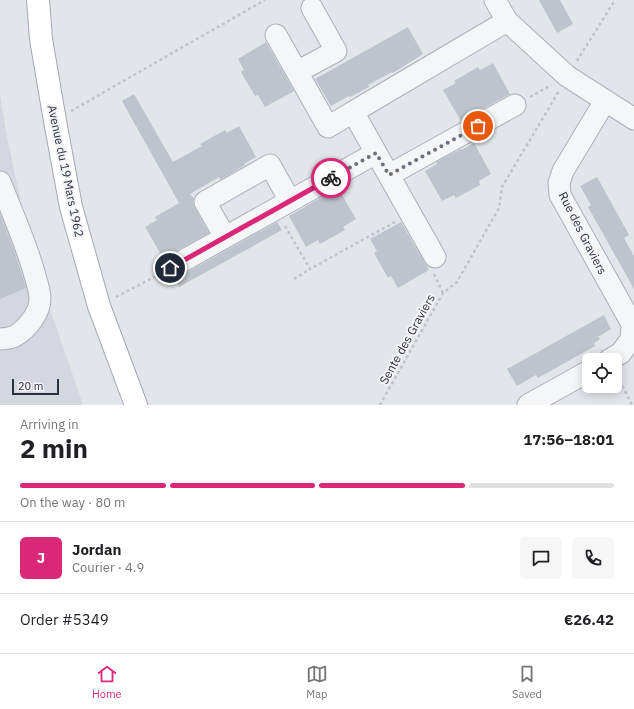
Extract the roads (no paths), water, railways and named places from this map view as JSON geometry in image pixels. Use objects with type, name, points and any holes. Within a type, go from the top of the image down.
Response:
[{"type":"main road","name":"Avenue du 19 Mars 1962","points":[[38,0],[41,39],[71,207],[99,306],[136,405]]},
{"type":"street","points":[[495,0],[507,21],[568,76],[634,119]]},
{"type":"street","points":[[297,72],[336,51],[312,8]]},
{"type":"street","points":[[276,35],[328,127],[507,21]]},
{"type":"street","name":"Rue des Graviers","points":[[605,101],[562,171],[558,183],[560,195],[632,324],[631,338],[621,353]]},
{"type":"street","points":[[389,175],[515,105]]},
{"type":"street","points":[[354,112],[435,257]]},
{"type":"street","points":[[170,268],[376,153]]},
{"type":"street","points":[[225,237],[205,202],[270,166],[290,201]]},
{"type":"street","points":[[0,182],[28,251],[40,292],[38,310],[33,319],[14,337],[0,340]]},
{"type":"street","points":[[528,405],[582,375]]}]
